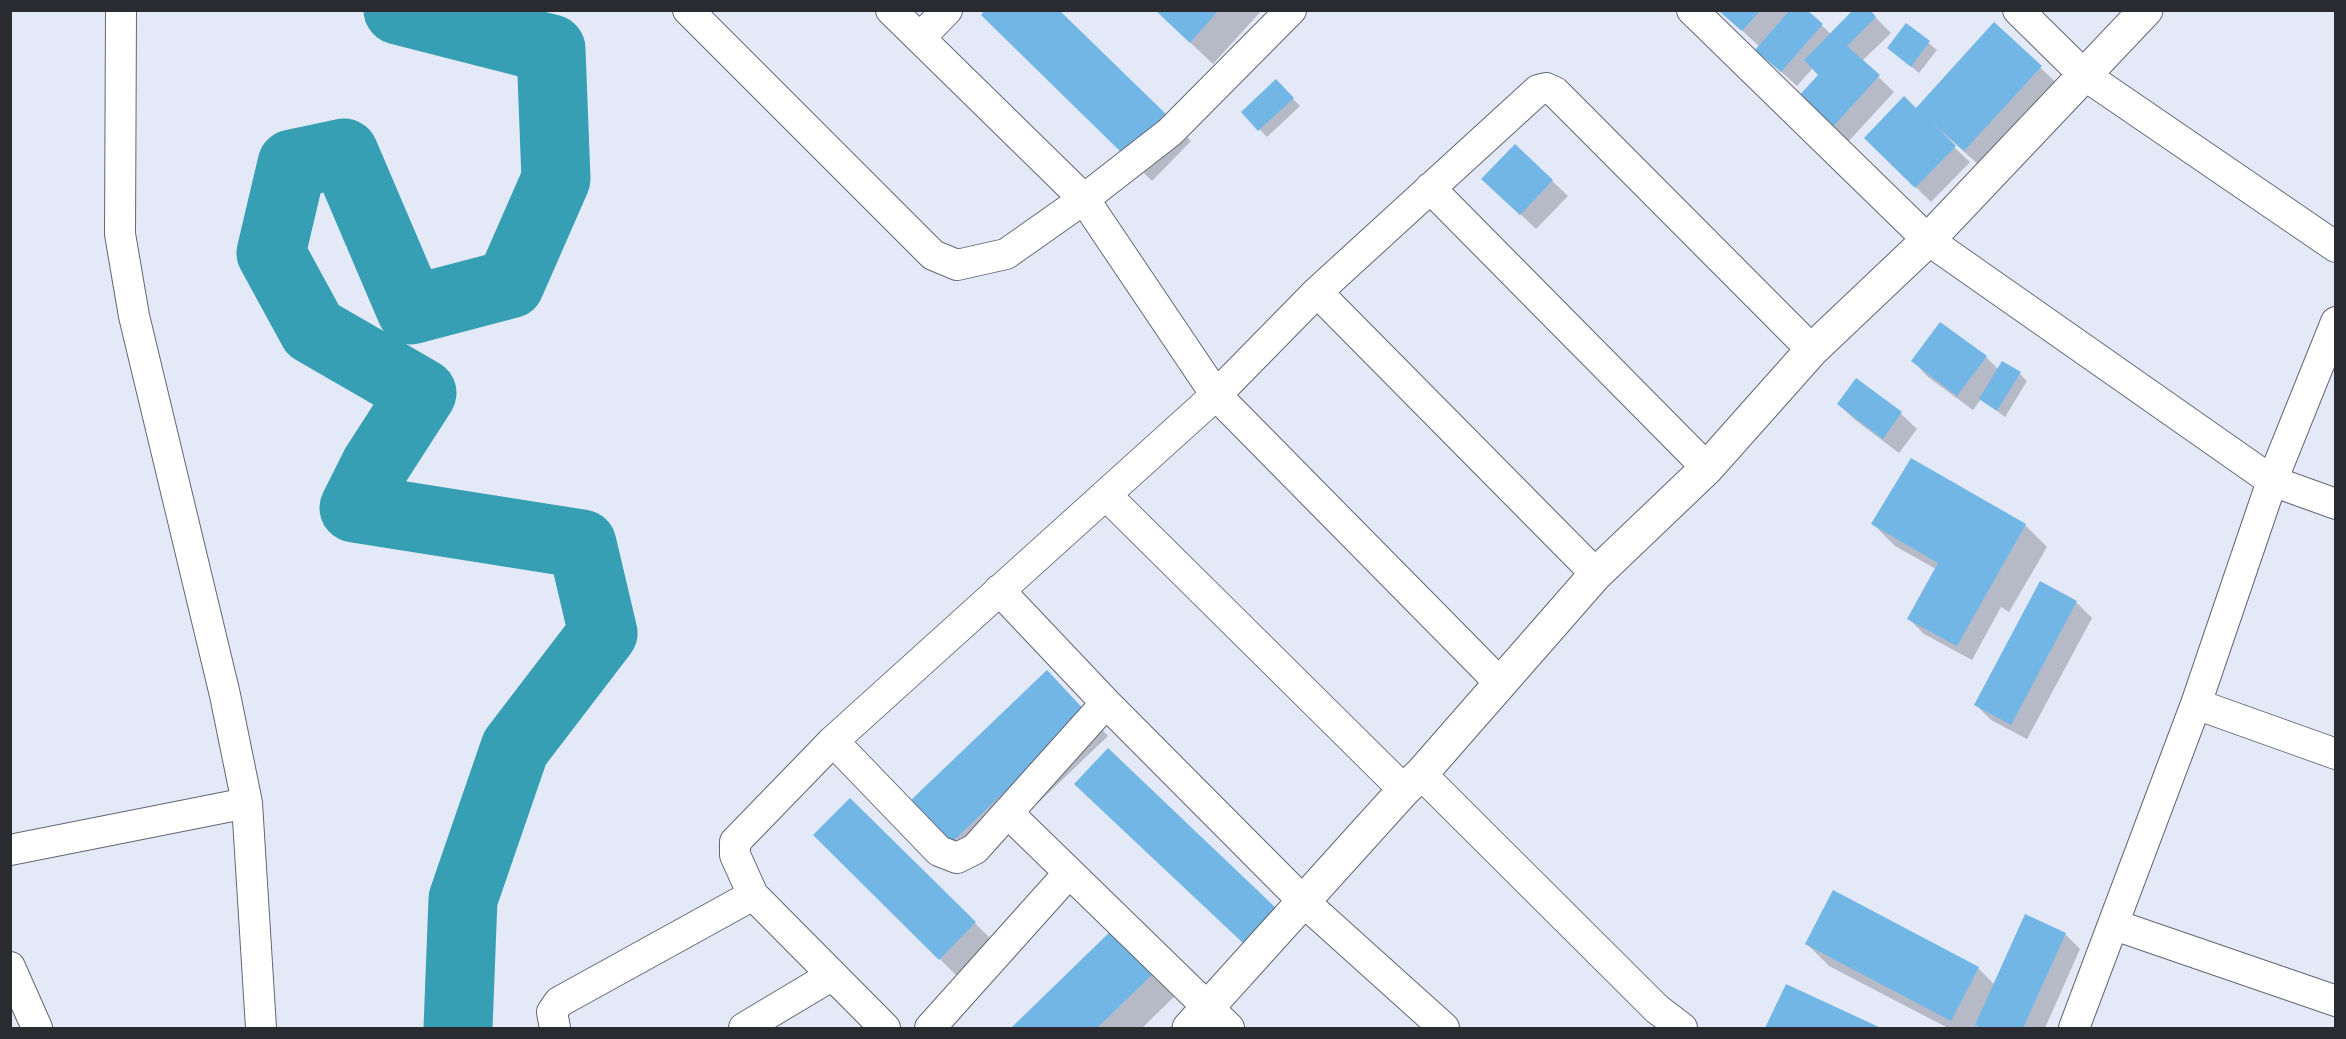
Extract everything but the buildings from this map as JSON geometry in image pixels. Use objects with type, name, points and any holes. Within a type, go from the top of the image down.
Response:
[{"type":"main road","points":[[1209,1022],[1303,901],[1413,782],[1596,574],[1707,468],[1812,350],[1928,240],[2146,10]]},
{"type":"street","points":[[121,10],[120,234],[134,316],[225,695],[247,803],[261,1029]]},
{"type":"street","points":[[891,10],[1084,199],[1216,395],[1500,682]]},
{"type":"street","points":[[920,38],[947,10]]},
{"type":"street","points":[[704,16],[933,255],[957,265],[1006,254],[1084,199],[1170,132],[1291,10]]},
{"type":"street","points":[[1692,10],[1928,240],[2272,481],[2336,504]]},
{"type":"street","points":[[2019,10],[2084,74],[2336,247]]},
{"type":"street","points":[[885,1029],[753,895],[735,855],[735,842],[833,741],[1216,395],[1317,292],[1538,90],[1546,87],[1555,92],[1812,350]]},
{"type":"street","points":[[1430,188],[1707,468]]},
{"type":"street","points":[[1317,292],[1596,574]]},
{"type":"street","points":[[2074,1029],[2115,925],[2196,704],[2272,481],[2336,322]]},
{"type":"street","points":[[1106,495],[1413,782],[1653,1019],[1682,1029]]},
{"type":"street","points":[[999,590],[1106,703],[1303,901],[1444,1029]]},
{"type":"street","points":[[833,741],[939,851],[957,858],[975,849],[1106,703]]},
{"type":"street","points":[[2196,704],[2336,754]]},
{"type":"street","points":[[10,850],[247,803]]},
{"type":"street","points":[[1008,813],[1209,1022]]},
{"type":"street","points":[[930,1029],[1068,874]]},
{"type":"street","points":[[555,1029],[552,1012],[559,1002],[753,895]]},
{"type":"street","points":[[2115,925],[2336,1001]]},
{"type":"street","points":[[10,967],[37,1029]]},
{"type":"street","points":[[744,1029],[831,976]]},
{"type":"waterway","points":[[398,10],[551,49],[556,179],[510,284],[411,310],[344,153],[292,164],[271,253],[313,330],[422,393],[375,466],[354,508],[582,544],[603,633],[515,748],[463,899],[458,1028]]}]
